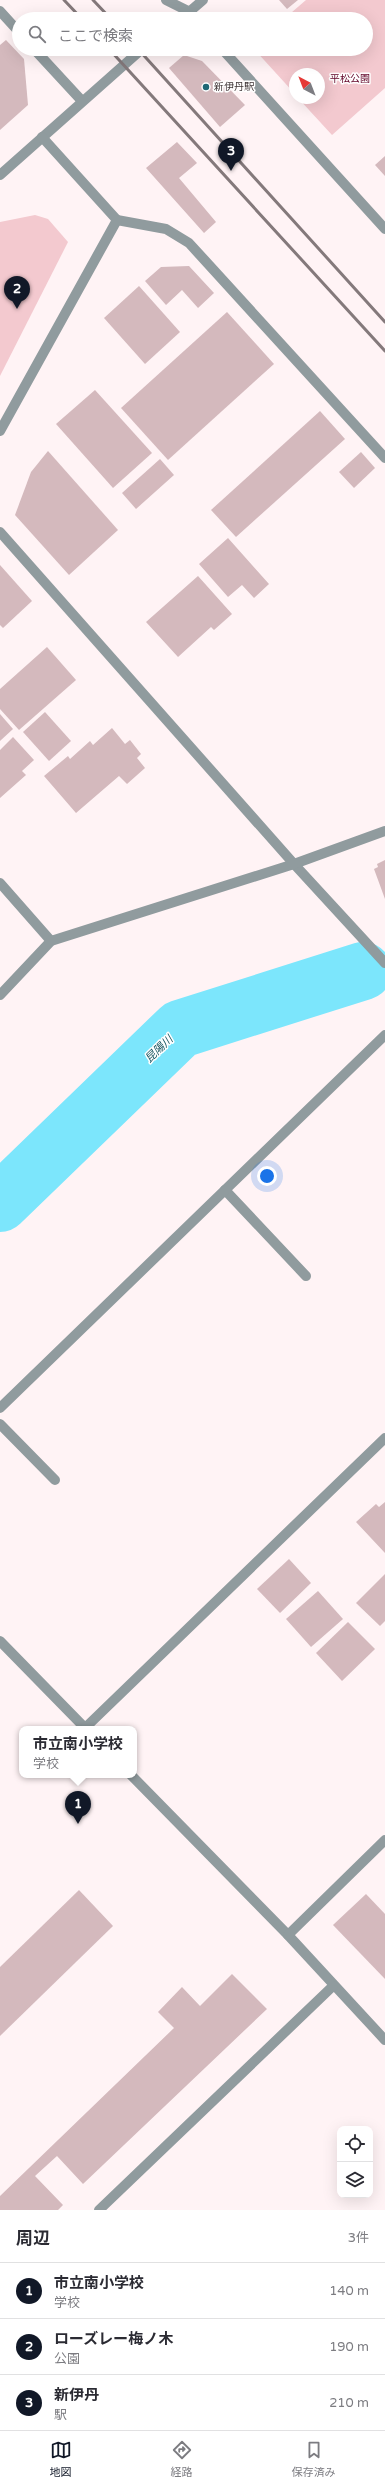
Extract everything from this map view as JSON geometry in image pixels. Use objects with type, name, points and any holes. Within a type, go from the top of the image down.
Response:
[{"type":"street","points":[[166,0],[188,12]]},
{"type":"street","points":[[195,12],[203,0]]},
{"type":"street","points":[[0,11],[12,24]]},
{"type":"street","points":[[40,56],[82,101]]},
{"type":"street","points":[[0,175],[134,56]]},
{"type":"street","points":[[228,56],[385,229]]},
{"type":"street","points":[[42,137],[117,220],[166,229],[189,243],[385,458]]},
{"type":"street","points":[[0,431],[117,220]]},
{"type":"street","points":[[0,532],[294,864],[385,963]]},
{"type":"street","points":[[0,995],[51,941],[294,864],[385,830]]},
{"type":"street","points":[[0,882],[51,941]]},
{"type":"street","points":[[0,1408],[385,1035]]},
{"type":"street","points":[[224,1190],[306,1276]]},
{"type":"street","points":[[0,1424],[55,1480]]},
{"type":"street","points":[[88,1726],[385,1438]]},
{"type":"street","points":[[0,1640],[84,1726]]},
{"type":"street","points":[[134,1778],[288,1935],[333,1986],[385,2040]]},
{"type":"street","points":[[288,1935],[385,1840]]},
{"type":"street","points":[[99,2210],[333,1986]]},
{"type":"green space","name":"平松公園","points":[[306,0],[385,0],[385,88],[332,135],[304,104],[325,104],[325,68],[289,68],[289,87],[260,56],[373,56],[373,12],[292,12]]},
{"type":"green space","points":[[35,215],[48,219],[68,242],[0,376],[0,222]]},
{"type":"building","points":[[279,0],[298,0],[287,9]]},
{"type":"building","points":[[6,40],[12,46],[12,56],[21,56],[24,59],[28,105],[0,130],[0,45]]},
{"type":"building","name":"新伊丹駅","points":[[183,56],[202,61],[245,105],[220,127],[169,68]]},
{"type":"building","points":[[177,142],[197,163],[179,178],[216,222],[204,233],[146,168]]},
{"type":"building","points":[[385,156],[385,176],[375,165]]},
{"type":"building","points":[[189,266],[214,293],[198,308],[182,290],[166,305],[145,281],[161,267]]},
{"type":"building","points":[[139,286],[180,332],[145,364],[104,318]]},
{"type":"building","points":[[227,312],[274,364],[168,460],[121,408]]},
{"type":"building","points":[[95,390],[152,453],[113,488],[56,424]]},
{"type":"building","points":[[320,411],[345,439],[236,537],[211,510]]},
{"type":"building","points":[[48,451],[118,530],[69,575],[15,515],[31,472]]},
{"type":"building","points":[[361,452],[375,468],[354,488],[339,472]]},
{"type":"building","points":[[160,459],[174,475],[136,509],[122,493]]},
{"type":"building","points":[[228,538],[269,584],[254,598],[242,585],[228,597],[199,564]]},
{"type":"building","points":[[0,565],[32,601],[3,628],[0,625]]},
{"type":"building","points":[[198,576],[232,614],[214,630],[211,627],[178,657],[146,622]]},
{"type":"building","points":[[47,647],[76,680],[19,730],[0,709],[0,689]]},
{"type":"building","points":[[45,712],[71,741],[49,761],[23,732]]},
{"type":"building","points":[[0,714],[13,729],[0,741]]},
{"type":"building","points":[[112,728],[125,744],[130,740],[141,754],[137,758],[145,768],[127,784],[119,776],[76,813],[44,776],[68,756],[70,759],[90,741],[93,745]]},
{"type":"building","points":[[13,737],[34,760],[22,771],[26,775],[0,798],[0,750]]},
{"type":"building","points":[[385,860],[385,899],[374,869],[378,867],[377,864]]},
{"type":"building","points":[[385,1502],[385,1553],[356,1522],[376,1504],[379,1507]]},
{"type":"building","points":[[289,1559],[311,1583],[280,1613],[257,1589]]},
{"type":"building","points":[[385,1574],[385,1621],[380,1626],[356,1603]]},
{"type":"building","points":[[318,1591],[343,1619],[311,1647],[286,1619]]},
{"type":"building","points":[[348,1622],[375,1649],[342,1681],[316,1653]]},
{"type":"building","points":[[79,1890],[113,1926],[0,2036],[0,1967]]},
{"type":"building","points":[[366,1894],[385,1914],[385,1979],[333,1925]]},
{"type":"building","points":[[232,1974],[267,2009],[83,2184],[57,2156],[35,2176],[63,2205],[58,2210],[0,2210],[0,2196],[174,2028],[158,2012],[182,1987],[200,2006]]},
{"type":"waterway","name":"昆陽川","points":[[0,1203],[180,1029],[363,971]]},
{"type":"railway","points":[[64,0],[75,12]]},
{"type":"railway","points":[[93,0],[104,12]]},
{"type":"railway","points":[[115,56],[385,351]]},
{"type":"railway","points":[[144,56],[385,322]]},
{"type":"place","name":"新伊丹駅","points":[[206,87]]},
{"type":"place","name":"新伊丹","points":[[231,171]]},
{"type":"place","name":"ローズレー梅ノ木","points":[[17,309]]},
{"type":"place","name":"市立南小学校","points":[[78,1824]]}]
